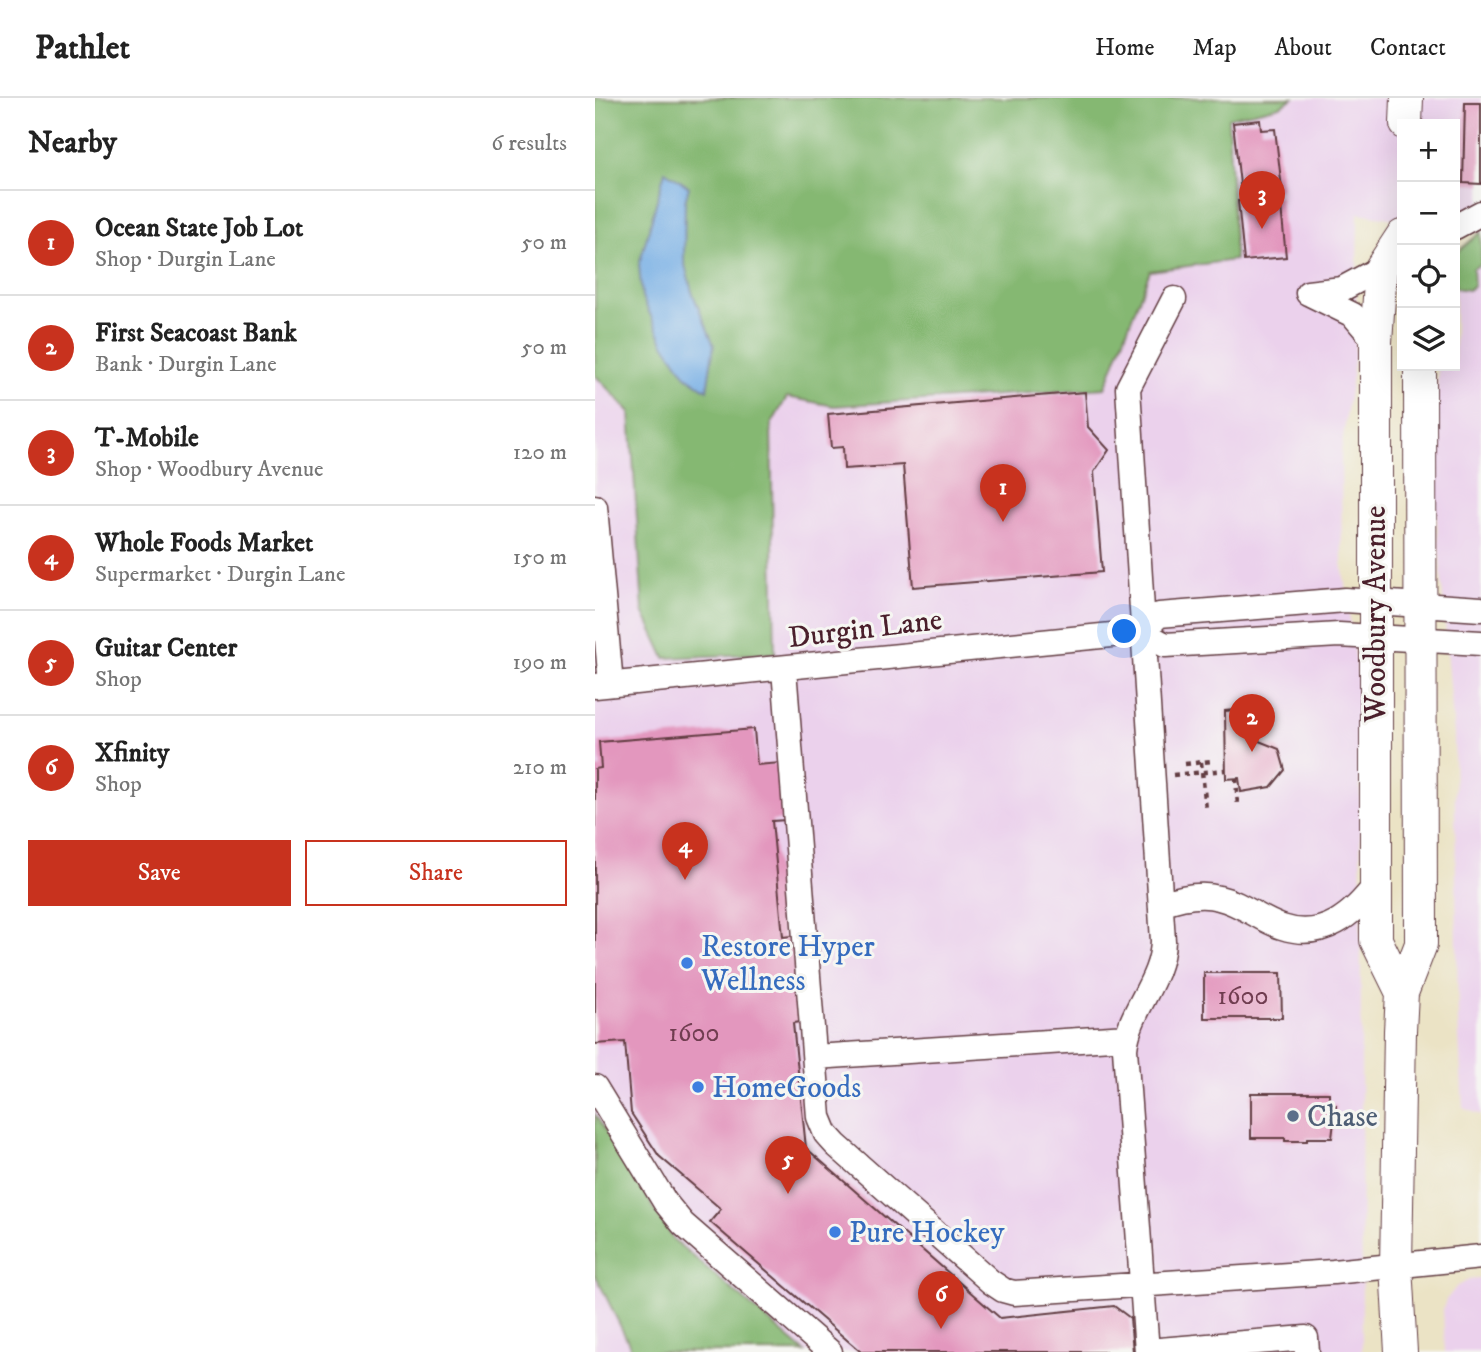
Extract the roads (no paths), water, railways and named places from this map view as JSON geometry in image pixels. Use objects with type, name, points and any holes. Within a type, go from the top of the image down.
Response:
[{"type":"main road","points":[[1406,119],[1407,98]]},
{"type":"main road","name":"Woodbury Avenue","points":[[1397,244],[1381,268],[1376,342],[1376,940],[1402,993]]},
{"type":"main road","name":"Woodbury Avenue","points":[[1401,1352],[1396,1266],[1402,993],[1421,944],[1420,371]]},
{"type":"street","points":[[1460,224],[1481,214]]},
{"type":"street","points":[[1376,342],[1353,315],[1308,293],[1342,289],[1381,268]]},
{"type":"street","points":[[1174,299],[1128,388],[1163,947],[1158,970],[1135,1011],[1126,1037],[1126,1075],[1147,1351],[1306,1338],[1307,1352]]},
{"type":"street","points":[[595,507],[603,685]]},
{"type":"street","name":"Durgin Lane","points":[[1142,632],[1159,615],[1345,600],[1481,609]]},
{"type":"street","name":"Durgin Lane","points":[[603,685],[1142,632],[1165,645],[1339,635],[1481,643]]},
{"type":"street","points":[[784,669],[819,1116],[826,1134],[1003,1290],[1014,1293],[1396,1266],[1481,1257]]},
{"type":"street","points":[[1161,904],[1180,898],[1216,897],[1237,903],[1282,928],[1300,930],[1327,926],[1346,918],[1377,883]]},
{"type":"street","points":[[815,1057],[1126,1037]]},
{"type":"street","points":[[595,1087],[665,1202],[683,1224],[830,1352]]},
{"type":"water","points":[[665,171],[689,187],[685,202],[684,261],[692,292],[714,345],[707,390],[686,376],[663,342],[642,297],[639,265]]},
{"type":"place","name":"T-Mobile","points":[[1262,229]]},
{"type":"place","name":"Ocean State Job Lot","points":[[1003,522]]},
{"type":"place","name":"First Seacoast Bank","points":[[1252,752]]},
{"type":"place","name":"Whole Foods Market","points":[[685,880]]},
{"type":"place","name":"Restore Hyper Wellness","points":[[687,963]]},
{"type":"place","name":"HomeGoods","points":[[698,1087]]},
{"type":"place","name":"Chase","points":[[1293,1116]]},
{"type":"place","name":"Guitar Center","points":[[788,1194]]},
{"type":"place","name":"Pure Hockey","points":[[835,1232]]},
{"type":"place","name":"Xfinity","points":[[941,1329]]}]
